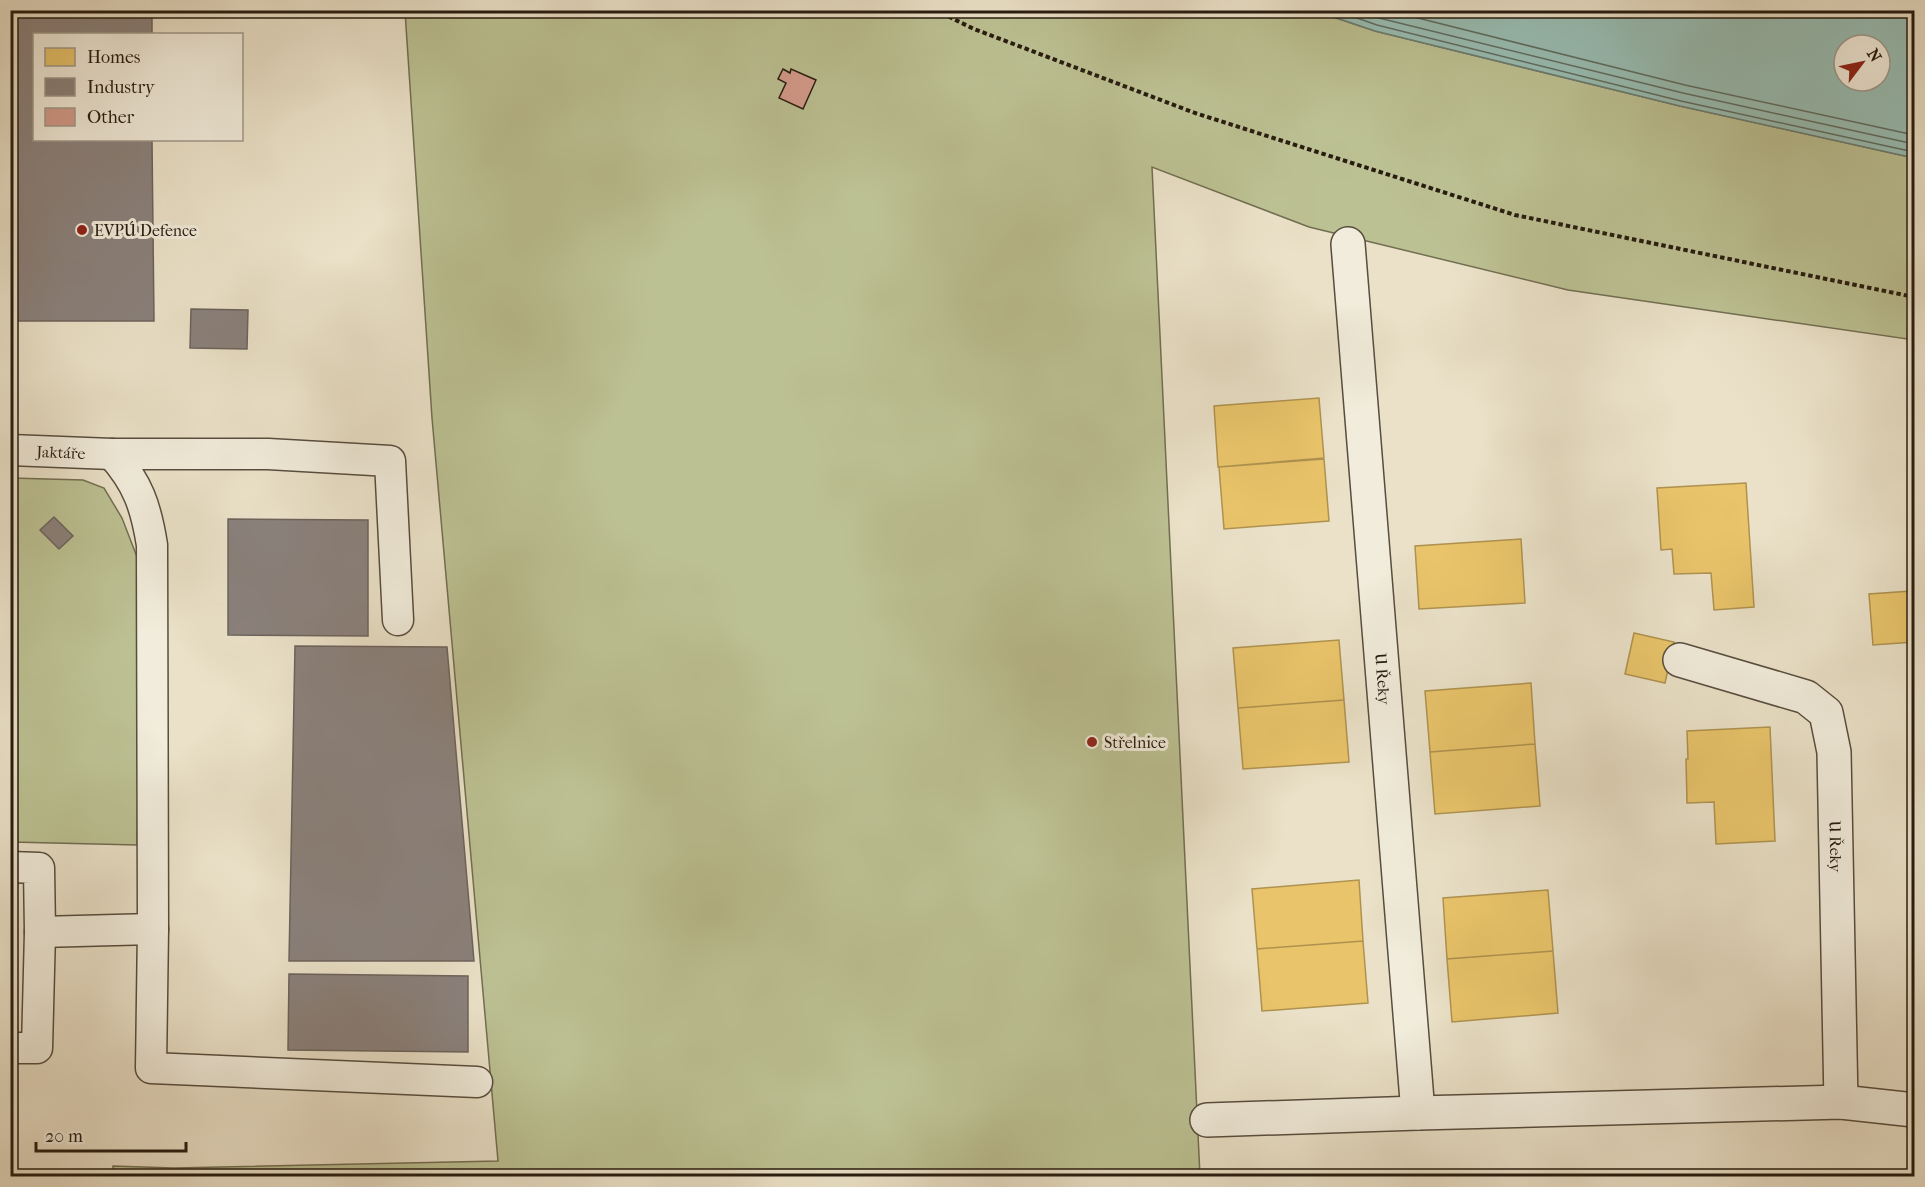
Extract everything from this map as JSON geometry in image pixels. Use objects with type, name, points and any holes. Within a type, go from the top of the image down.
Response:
[{"type":"street","name":"U Řeky","points":[[1348,244],[1418,1113]]},
{"type":"street","name":"U Řeky","points":[[1680,660],[1806,697],[1826,713],[1834,752],[1842,1102]]},
{"type":"street","points":[[1207,1120],[1842,1102],[1914,1110]]},
{"type":"lane","name":"Jaktáře","points":[[10,450],[112,454],[268,454],[390,461],[398,620]]},
{"type":"lane","points":[[112,454],[125,468],[138,489],[148,516],[152,545],[151,1068],[477,1082]]},
{"type":"lane","points":[[10,867],[39,868],[40,932],[37,1048],[10,1048]]},
{"type":"lane","points":[[40,932],[153,929]]},
{"type":"path","points":[[935,10],[974,29],[1195,113],[1515,215],[1914,297]]},
{"type":"green space","points":[[405,11],[1315,11],[1375,31],[1680,106],[1914,158],[1914,340],[1568,290],[1309,227],[1152,167],[1200,1176],[113,1176],[113,1166],[174,1168],[498,1161],[432,418]]},
{"type":"green space","points":[[11,478],[83,480],[104,488],[122,518],[137,557],[139,744],[137,845],[11,842]]},
{"type":"water","points":[[1316,11],[1914,11],[1914,158],[1680,106],[1375,31]]},
{"type":"building: Homes","points":[[1319,398],[1324,458],[1218,467],[1214,406]]},
{"type":"building: Homes","points":[[1324,459],[1329,521],[1224,529],[1219,467]]},
{"type":"building: Homes","points":[[1746,483],[1754,607],[1714,610],[1711,573],[1674,574],[1672,549],[1661,550],[1657,488]]},
{"type":"building: Homes","points":[[1521,539],[1525,603],[1419,609],[1415,546]]},
{"type":"building: Homes","points":[[1914,568],[1914,642],[1873,645],[1869,594],[1911,591],[1909,569]]},
{"type":"building: Homes","points":[[1634,633],[1674,642],[1665,683],[1625,674]]},
{"type":"building: Homes","points":[[1339,640],[1344,700],[1238,708],[1233,648]]},
{"type":"building: Homes","points":[[1531,683],[1535,744],[1430,752],[1425,691]]},
{"type":"building: Homes","points":[[1344,700],[1349,762],[1243,769],[1238,708]]},
{"type":"building: Homes","points":[[1770,727],[1775,841],[1716,844],[1714,802],[1687,803],[1687,731]]},
{"type":"building: Homes","points":[[1535,744],[1540,806],[1435,814],[1430,752]]},
{"type":"building: Homes","points":[[1359,880],[1363,941],[1257,949],[1252,889]]},
{"type":"building: Homes","points":[[1548,890],[1553,951],[1447,959],[1443,898]]},
{"type":"building: Homes","points":[[1363,941],[1368,1003],[1262,1011],[1257,949]]},
{"type":"building: Homes","points":[[1553,951],[1558,1013],[1452,1022],[1447,959]]},
{"type":"building: Industry","name":"EVPÚ Defence","points":[[10,10],[152,10],[152,33],[33,33],[33,141],[152,141],[154,321],[10,321]]},
{"type":"building: Industry","points":[[191,309],[248,310],[247,349],[190,348]]},
{"type":"building: Industry","points":[[54,517],[73,536],[59,549],[40,530]]},
{"type":"building: Industry","points":[[228,519],[368,520],[368,636],[228,635]]},
{"type":"building: Industry","points":[[295,646],[447,647],[474,961],[289,961]]},
{"type":"building: Industry","points":[[289,974],[468,976],[468,1052],[288,1050]]},
{"type":"building: Other","points":[[783,69],[790,73],[791,69],[816,80],[803,109],[779,98],[786,83],[778,79]]},
{"type":"place","name":"EVPÚ Defence","points":[[82,230]]},
{"type":"place","name":"Střelnice","points":[[1092,742]]}]
